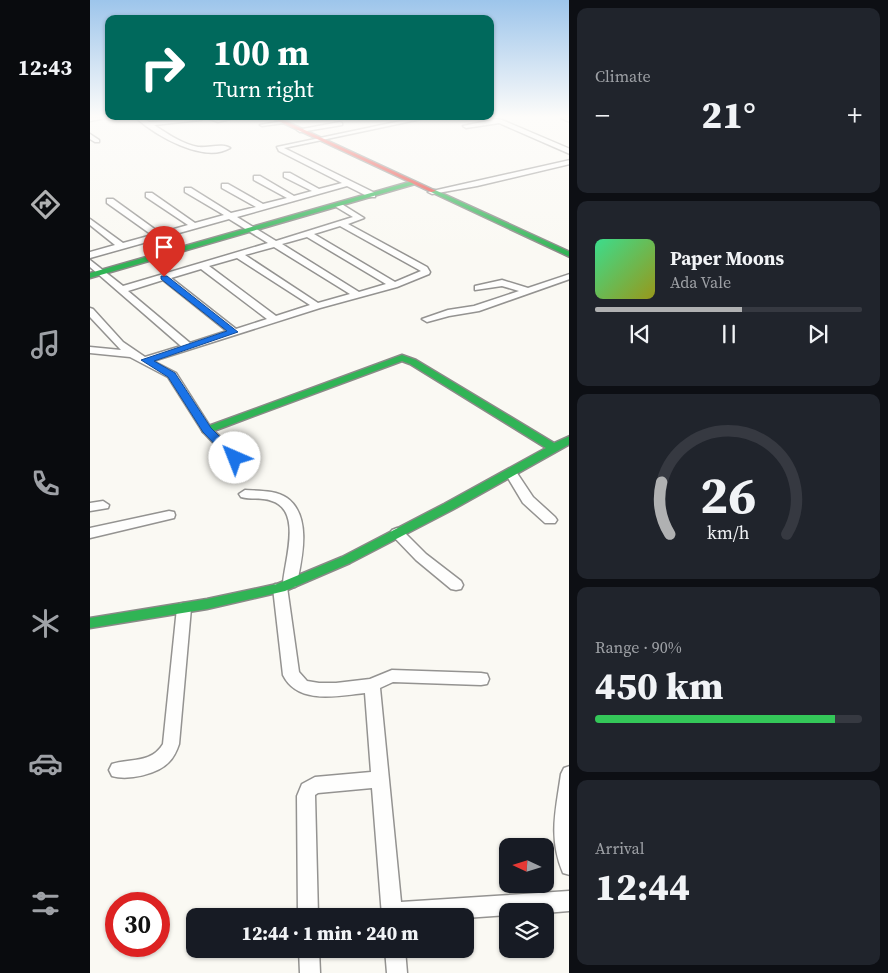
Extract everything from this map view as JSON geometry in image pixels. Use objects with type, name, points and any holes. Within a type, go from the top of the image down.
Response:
[{"type":"street","points":[[309,163],[372,195]]},
{"type":"street","points":[[372,163],[569,255]]},
{"type":"street","points":[[432,192],[477,184],[563,163]]},
{"type":"street","points":[[287,175],[319,192]]},
{"type":"street","points":[[257,178],[294,199]]},
{"type":"street","points":[[90,255],[349,183]]},
{"type":"street","points":[[95,274],[413,183]]},
{"type":"street","points":[[225,186],[262,207]]},
{"type":"street","points":[[188,190],[358,295]]},
{"type":"street","points":[[149,195],[194,226]]},
{"type":"street","points":[[110,200],[159,236]]},
{"type":"street","points":[[121,290],[360,218],[337,205]]},
{"type":"street","points":[[90,221],[121,246]]},
{"type":"street","points":[[146,360],[425,274],[426,270],[342,224]]},
{"type":"street","points":[[308,234],[394,285]]},
{"type":"street","points":[[238,255],[317,306]]},
{"type":"street","points":[[90,263],[95,274],[121,290],[189,347]]},
{"type":"street","points":[[202,266],[274,319]]},
{"type":"street","points":[[427,319],[448,313],[476,309],[569,276]]},
{"type":"street","points":[[164,277],[234,332]]},
{"type":"street","points":[[478,288],[493,282],[515,284],[526,291]]},
{"type":"street","points":[[90,311],[120,345],[132,354],[172,376],[207,430],[235,458]]},
{"type":"street","points":[[90,350],[132,354]]},
{"type":"street","points":[[207,430],[402,358],[413,362],[554,448]]},
{"type":"street","points":[[90,623],[184,608],[285,585],[346,560],[511,473],[569,439]]},
{"type":"street","points":[[511,473],[528,500],[550,520]]},
{"type":"street","points":[[245,494],[268,496],[282,500],[289,506],[295,523],[297,549],[285,585],[291,675],[302,686],[319,690],[372,685],[392,676],[481,679]]},
{"type":"street","points":[[90,533],[168,515]]},
{"type":"street","points":[[398,533],[421,557],[456,585]]},
{"type":"street","points":[[118,770],[148,766],[158,762],[167,753],[171,744],[184,608]]},
{"type":"street","points":[[372,685],[392,908]]},
{"type":"street","points":[[569,774],[567,805],[562,832],[569,866]]},
{"type":"street","points":[[308,908],[306,796],[308,790],[315,785],[381,779]]},
{"type":"street","points":[[474,908],[569,901]]},
{"type":"street","points":[[309,958],[310,973]]},
{"type":"street","points":[[396,958],[397,973]]},
{"type":"traffic: fast","points":[[90,276],[413,183]]},
{"type":"traffic: fast","points":[[433,191],[569,255]]},
{"type":"traffic: fast","points":[[207,430],[402,358],[413,362],[554,448]]},
{"type":"traffic: fast","points":[[90,623],[207,604],[280,588],[346,560],[448,507],[569,440]]},
{"type":"traffic: jam","points":[[373,163],[433,191]]},
{"type":"route","points":[[164,277],[234,332],[146,360],[172,376],[207,430],[235,458]]}]
